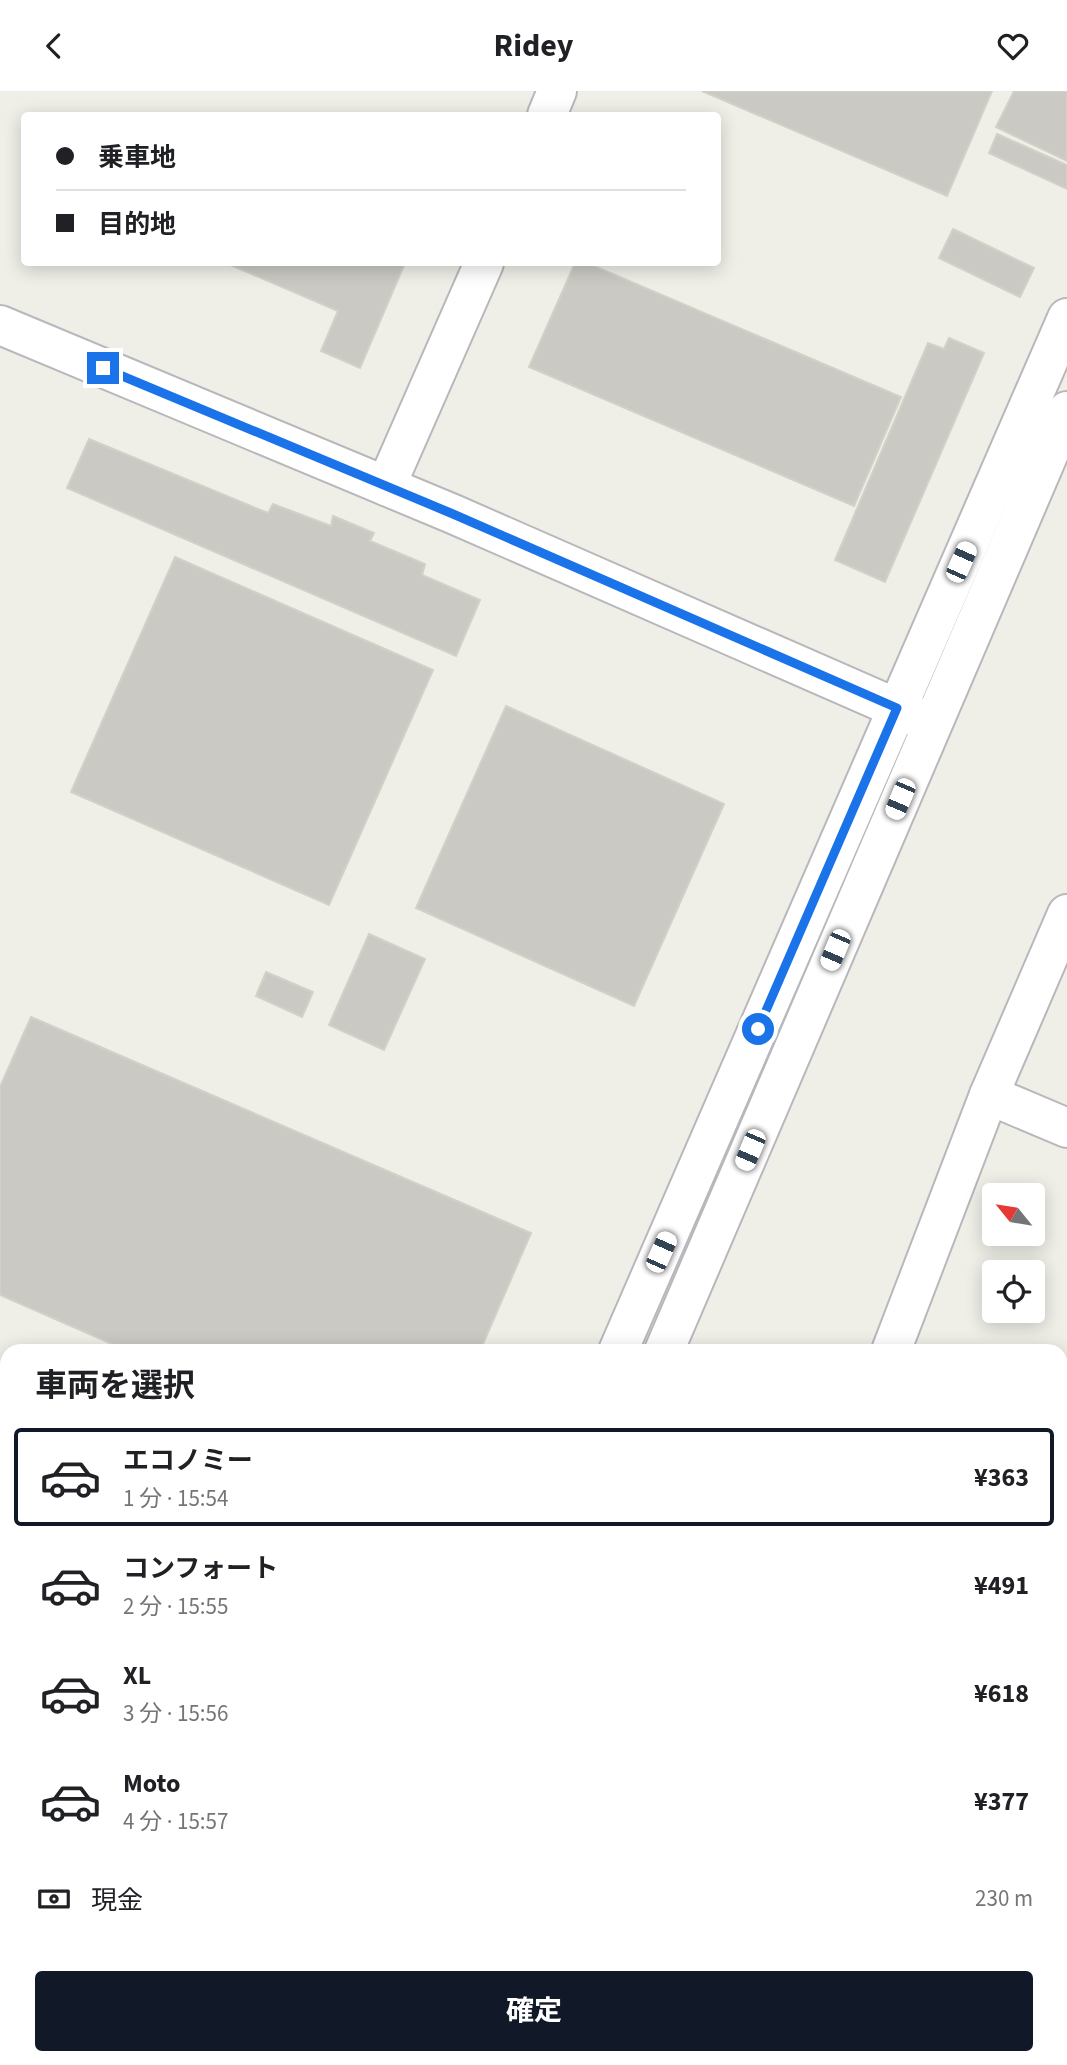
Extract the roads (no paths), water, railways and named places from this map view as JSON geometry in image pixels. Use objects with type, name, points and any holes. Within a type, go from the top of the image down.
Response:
[{"type":"street","points":[[548,112],[557,91]]},
{"type":"street","points":[[386,486],[483,266]]},
{"type":"street","points":[[621,1344],[1067,318]]},
{"type":"street","points":[[0,325],[386,486],[932,724]]},
{"type":"street","points":[[667,1344],[1067,411]]},
{"type":"street","points":[[894,1344],[989,1095],[1067,914]]},
{"type":"street","points":[[989,1095],[1067,1128]]}]
